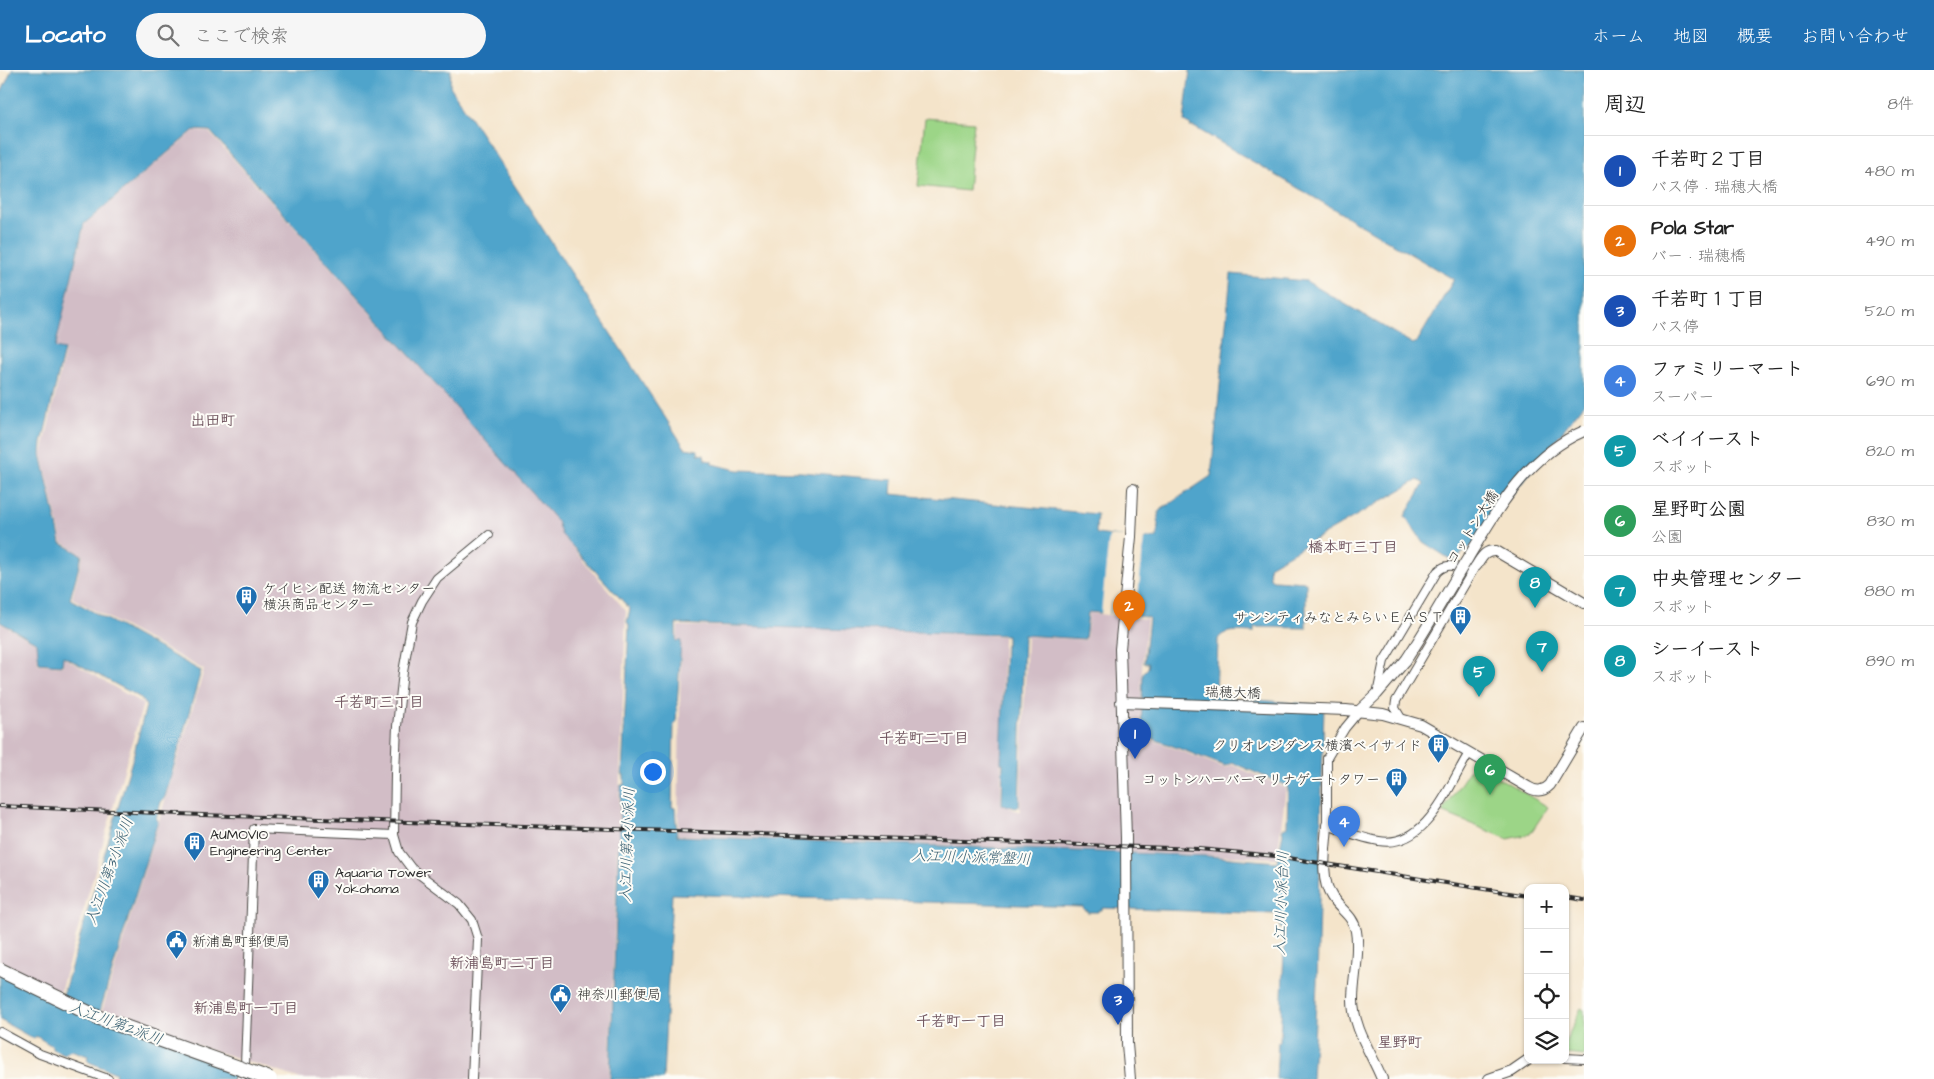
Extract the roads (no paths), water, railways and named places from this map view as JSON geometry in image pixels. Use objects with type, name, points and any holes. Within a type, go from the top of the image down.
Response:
[{"type":"highway","points":[[0,970],[97,1017],[270,1079]]},
{"type":"highway","points":[[0,979],[94,1025],[244,1079]]},
{"type":"street","name":"コットン大橋","points":[[1360,710],[1377,694],[1406,660],[1497,510],[1512,489],[1543,456],[1563,441],[1584,431]]},
{"type":"street","points":[[1130,1079],[1127,1044],[1126,855],[1120,648],[1131,537],[1133,489]]},
{"type":"street","points":[[472,1079],[478,940],[472,920],[458,904],[411,868],[399,852],[394,836],[397,726],[403,672],[412,622],[422,601],[436,578],[489,535]]},
{"type":"street","points":[[1401,718],[1395,708],[1396,700],[1485,554],[1490,551],[1496,551],[1584,602]]},
{"type":"street","points":[[1377,694],[1384,661],[1437,572],[1449,565],[1456,566],[1464,571],[1466,584]]},
{"type":"street","points":[[1464,571],[1476,566]]},
{"type":"street","name":"瑞穂大橋","points":[[1121,702],[1360,710]]},
{"type":"street","points":[[1382,1079],[1357,1023],[1353,1000],[1357,939],[1351,918],[1332,897],[1327,886],[1325,864],[1329,753],[1345,728],[1360,710],[1401,718],[1421,725],[1536,791],[1542,790],[1553,781],[1584,728]]},
{"type":"street","points":[[1327,826],[1378,841],[1397,840],[1412,834],[1430,820],[1470,753]]},
{"type":"street","points":[[241,1079],[245,1064],[254,829],[394,836]]},
{"type":"street","points":[[0,1032],[40,1054],[108,1079]]},
{"type":"street","points":[[1569,1058],[1584,1059]]},
{"type":"street","points":[[1489,1079],[1512,1071],[1524,1063]]},
{"type":"water","points":[[12,70],[451,70],[450,86],[685,448],[698,450],[698,454],[704,455],[705,460],[712,461],[712,464],[737,470],[802,472],[892,480],[891,494],[1097,514],[1097,534],[1144,540],[1145,538],[1157,538],[1159,511],[1211,476],[1231,274],[1306,281],[1413,344],[1417,342],[1453,281],[1453,279],[1194,127],[1190,127],[1191,125],[1184,121],[1190,70],[1584,70],[1584,404],[1473,545],[1453,561],[1423,542],[1405,516],[1424,484],[1418,480],[1269,566],[1270,578],[1273,580],[1306,582],[1306,628],[1254,627],[1254,632],[1229,632],[1218,639],[1216,697],[1324,705],[1317,984],[1312,1079],[1276,1079],[1278,1042],[1280,1042],[1285,929],[1280,928],[1277,914],[1102,908],[1098,912],[1087,912],[1083,907],[672,894],[663,1079],[610,1079],[621,785],[624,785],[624,775],[622,775],[629,625],[627,622],[630,609],[561,534],[557,521],[210,131],[194,130],[84,224],[55,348],[64,350],[41,454],[61,543],[82,555],[70,599],[201,671],[165,797],[161,802],[156,819],[158,821],[99,1014],[278,1079],[133,1079],[123,1075],[122,1078],[115,1076],[116,1073],[89,1062],[87,1060],[88,1056],[71,1050],[64,1054],[52,1049],[52,1046],[36,1036],[34,1039],[0,1020],[0,966],[62,998],[133,757],[146,706],[141,698],[63,656],[62,665],[39,663],[37,643],[0,622],[0,95]],"holes":[[[1089,612],[1147,617],[1149,619],[1144,663],[1149,663],[1148,668],[1143,673],[1141,734],[1225,766],[1233,763],[1287,786],[1287,826],[1282,829],[1283,833],[1277,862],[1207,856],[677,836],[675,808],[672,807],[674,723],[676,723],[681,641],[676,641],[676,624],[1007,635],[1001,763],[1003,763],[1002,804],[1016,808],[1019,806],[1024,635],[1085,639]]]},
{"type":"railway","points":[[0,806],[202,815],[1199,849],[1276,856],[1524,895]]},
{"type":"railway","points":[[1569,898],[1584,900]]},
{"type":"place","name":"シーイースト","points":[[1535,608]]},
{"type":"place","name":"ケイヒン配送 物流センター 横浜商品センター","points":[[247,615]]},
{"type":"place","name":"Pola Star","points":[[1129,631]]},
{"type":"place","name":"サンシティみなとみらいＥＡＳＴ","points":[[1460,636]]},
{"type":"place","name":"中央管理センター","points":[[1542,672]]},
{"type":"place","name":"ベイイースト","points":[[1479,697]]},
{"type":"place","name":"千若町２丁目","points":[[1135,759]]},
{"type":"place","name":"クリオレジダンス横濱ベイサイド","points":[[1438,764]]},
{"type":"place","name":"星野町公園","points":[[1490,795]]},
{"type":"place","name":"コットンハーバーマリナゲートタワー","points":[[1396,798]]},
{"type":"place","name":"ファミリーマート","points":[[1344,847]]},
{"type":"place","name":"AUMOVIO Engineering Center","points":[[194,861]]},
{"type":"place","name":"Aquaria Tower Yokohama","points":[[319,899]]},
{"type":"place","name":"新浦島町郵便局","points":[[176,960]]},
{"type":"place","name":"神奈川郵便局","points":[[561,1013]]},
{"type":"place","name":"千若町１丁目","points":[[1118,1025]]},
{"type":"district","name":"出田町","points":[[213,420]]},
{"type":"district","name":"橋本町三丁目","points":[[1353,547]]},
{"type":"district","name":"千若町三丁目","points":[[379,702]]},
{"type":"district","name":"千若町二丁目","points":[[924,738]]},
{"type":"district","name":"新浦島町二丁目","points":[[502,963]]},
{"type":"district","name":"新浦島町一丁目","points":[[246,1008]]},
{"type":"district","name":"千若町一丁目","points":[[961,1021]]},
{"type":"district","name":"星野町","points":[[1400,1042]]},
{"type":"water label","name":"入江川第4小派川","points":[[627,845]]},
{"type":"water label","name":"入江川小派常盤川","points":[[971,857]]},
{"type":"water label","name":"入江川第3小派川","points":[[109,871]]},
{"type":"water label","name":"入江川小派台川","points":[[1281,903]]},
{"type":"water label","name":"入江川第2派川","points":[[116,1023]]}]
